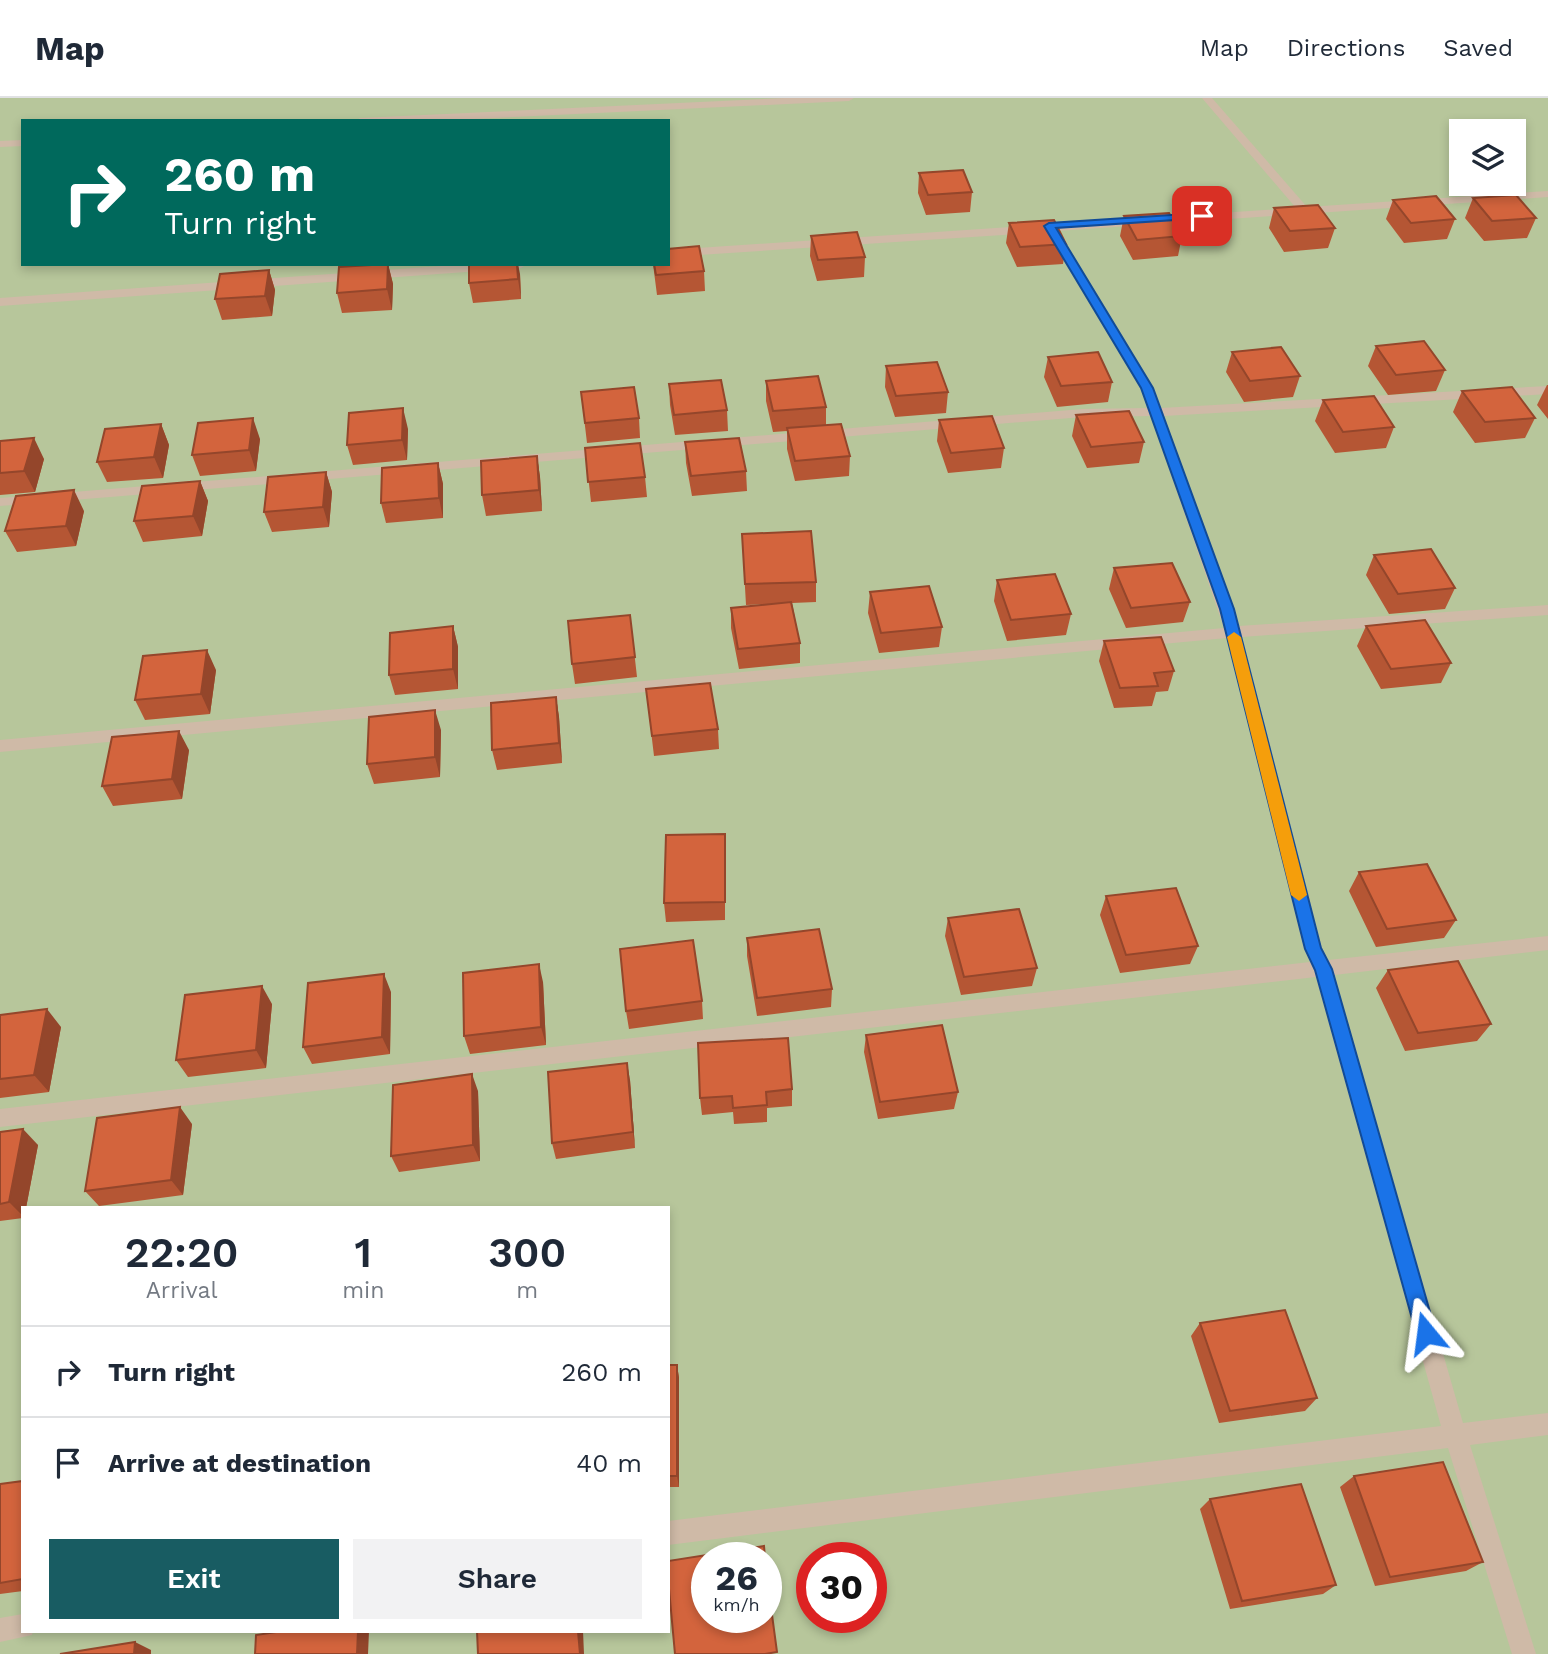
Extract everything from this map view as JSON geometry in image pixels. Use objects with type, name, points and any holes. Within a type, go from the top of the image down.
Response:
[{"type":"street","points":[[403,119],[849,98]]},
{"type":"street","points":[[1207,98],[1304,210]]},
{"type":"street","points":[[0,144],[21,143]]},
{"type":"street","points":[[670,254],[1548,194]]},
{"type":"street","points":[[1049,226],[1147,388],[1233,632],[1313,949],[1323,969],[1456,1437],[1524,1654]]},
{"type":"street","points":[[0,302],[495,266]]},
{"type":"street","points":[[0,502],[1083,413],[1156,412],[1548,390]]},
{"type":"street","points":[[0,746],[1233,632],[1548,610]]},
{"type":"street","points":[[0,1118],[1548,943]]},
{"type":"street","points":[[670,1533],[1548,1424]]},
{"type":"street","points":[[0,1630],[21,1626]]},
{"type":"green space","points":[[0,98],[1548,98],[1548,1654],[0,1654]]},
{"type":"building","points":[[963,170],[972,192],[928,195],[919,173]]},
{"type":"building","points":[[1436,196],[1455,219],[1411,223],[1393,200]]},
{"type":"building","points":[[1517,196],[1536,218],[1492,221],[1473,198]]},
{"type":"building","points":[[1318,205],[1335,228],[1290,231],[1274,208]]},
{"type":"building","points":[[1169,213],[1182,236],[1137,240],[1124,216]]},
{"type":"building","points":[[1054,220],[1066,244],[1020,247],[1009,223]]},
{"type":"building","points":[[857,232],[865,257],[818,260],[811,236]]},
{"type":"building","points":[[699,246],[704,271],[656,275],[654,266],[670,266],[670,249]]},
{"type":"building","points":[[388,266],[387,289],[337,293],[339,267]]},
{"type":"building","points":[[469,266],[517,266],[518,279],[469,283]]},
{"type":"building","points":[[269,270],[265,296],[215,299],[220,274]]},
{"type":"building","points":[[1424,341],[1445,370],[1396,375],[1376,346]]},
{"type":"building","points":[[1281,347],[1300,376],[1250,381],[1232,352]]},
{"type":"building","points":[[1098,352],[1112,382],[1061,386],[1048,357]]},
{"type":"building","points":[[937,362],[948,392],[896,396],[886,366]]},
{"type":"building","points":[[818,376],[826,407],[773,411],[766,381]]},
{"type":"building","points":[[721,380],[727,410],[674,415],[669,384]]},
{"type":"building","points":[[634,387],[639,418],[585,423],[581,392]]},
{"type":"building","points":[[1512,387],[1535,418],[1485,422],[1462,391]]},
{"type":"building","points":[[1374,396],[1394,427],[1343,432],[1323,400]]},
{"type":"building","points":[[403,408],[402,440],[347,445],[349,413]]},
{"type":"building","points":[[1129,411],[1144,442],[1091,447],[1076,415]]},
{"type":"building","points":[[992,416],[1004,448],[951,453],[939,420]]},
{"type":"building","points":[[253,418],[249,450],[192,455],[198,423]]},
{"type":"building","points":[[161,424],[154,457],[97,462],[105,429]]},
{"type":"building","points":[[841,424],[850,456],[795,461],[787,428]]},
{"type":"building","points":[[34,438],[24,471],[0,473],[0,441]]},
{"type":"building","points":[[739,438],[746,471],[691,476],[685,442]]},
{"type":"building","points":[[640,443],[645,477],[588,482],[585,448]]},
{"type":"building","points":[[537,456],[539,490],[482,495],[481,461]]},
{"type":"building","points":[[438,463],[439,498],[381,503],[382,468]]},
{"type":"building","points":[[326,472],[323,507],[264,512],[268,477]]},
{"type":"building","points":[[200,481],[193,516],[134,521],[142,486]]},
{"type":"building","points":[[74,490],[66,526],[5,531],[16,496]]},
{"type":"building","points":[[811,531],[816,582],[745,584],[742,534]]},
{"type":"building","points":[[1431,549],[1455,588],[1398,594],[1374,555]]},
{"type":"building","points":[[1172,563],[1190,602],[1131,608],[1114,568]]},
{"type":"building","points":[[1055,574],[1071,614],[1011,620],[997,580]]},
{"type":"building","points":[[929,586],[942,627],[881,633],[870,592]]},
{"type":"building","points":[[791,602],[800,643],[738,649],[731,608]]},
{"type":"building","points":[[630,615],[635,657],[572,664],[568,621]]},
{"type":"building","points":[[1425,620],[1451,663],[1391,669],[1366,626]]},
{"type":"building","points":[[453,626],[453,669],[389,675],[390,633]]},
{"type":"building","points":[[1161,637],[1174,671],[1154,673],[1158,686],[1120,688],[1104,641]]},
{"type":"building","points":[[207,650],[201,694],[135,700],[143,656]]},
{"type":"building","points":[[710,683],[718,729],[652,736],[646,689]]},
{"type":"building","points":[[556,697],[559,743],[492,750],[491,703]]},
{"type":"building","points":[[435,710],[435,757],[367,764],[369,717]]},
{"type":"building","points":[[179,731],[172,779],[102,786],[112,737]]},
{"type":"building","points":[[725,834],[725,902],[664,903],[666,835]]},
{"type":"building","points":[[1427,864],[1456,920],[1387,929],[1359,872]]},
{"type":"building","points":[[1176,888],[1198,946],[1126,955],[1106,896]]},
{"type":"building","points":[[1019,909],[1037,968],[964,977],[948,918]]},
{"type":"building","points":[[819,929],[832,989],[757,998],[747,938]]},
{"type":"building","points":[[693,940],[702,1001],[626,1011],[620,949]]},
{"type":"building","points":[[1458,961],[1491,1024],[1418,1033],[1388,970]]},
{"type":"building","points":[[539,964],[541,1027],[464,1036],[463,973]]},
{"type":"building","points":[[384,974],[382,1037],[303,1047],[308,983]]},
{"type":"building","points":[[262,986],[256,1050],[176,1060],[185,995]]},
{"type":"building","points":[[47,1009],[34,1075],[0,1079],[0,1015]]},
{"type":"building","points":[[942,1025],[958,1092],[880,1102],[866,1035]]},
{"type":"building","points":[[788,1038],[792,1089],[766,1092],[767,1105],[733,1108],[732,1096],[700,1098],[698,1043]]},
{"type":"building","points":[[627,1063],[633,1132],[552,1143],[548,1072]]},
{"type":"building","points":[[472,1074],[473,1145],[391,1156],[393,1085]]},
{"type":"building","points":[[180,1107],[171,1180],[85,1191],[97,1118]]},
{"type":"building","points":[[23,1129],[9,1202],[0,1204],[0,1132]]},
{"type":"building","points":[[1285,1310],[1317,1398],[1230,1411],[1200,1323]]},
{"type":"building","points":[[670,1365],[677,1365],[677,1476],[670,1476]]},
{"type":"building","points":[[1443,1462],[1483,1562],[1390,1577],[1354,1476]]},
{"type":"building","points":[[21,1481],[21,1579],[0,1583],[0,1484]]},
{"type":"building","points":[[1301,1484],[1336,1585],[1242,1601],[1210,1499]]},
{"type":"building","points":[[691,1557],[691,1633],[774,1633],[777,1652],[675,1654],[670,1561]]},
{"type":"building","points":[[358,1633],[357,1654],[255,1654],[256,1635]]},
{"type":"building","points":[[477,1633],[578,1633],[580,1654],[478,1654]]},
{"type":"building","points":[[135,1642],[134,1654],[60,1654]]},
{"type":"slow traffic","points":[[1234,637],[1299,895]]},
{"type":"route","points":[[1202,216],[1049,226],[1147,388],[1227,609],[1313,949],[1323,969],[1426,1333]]}]
